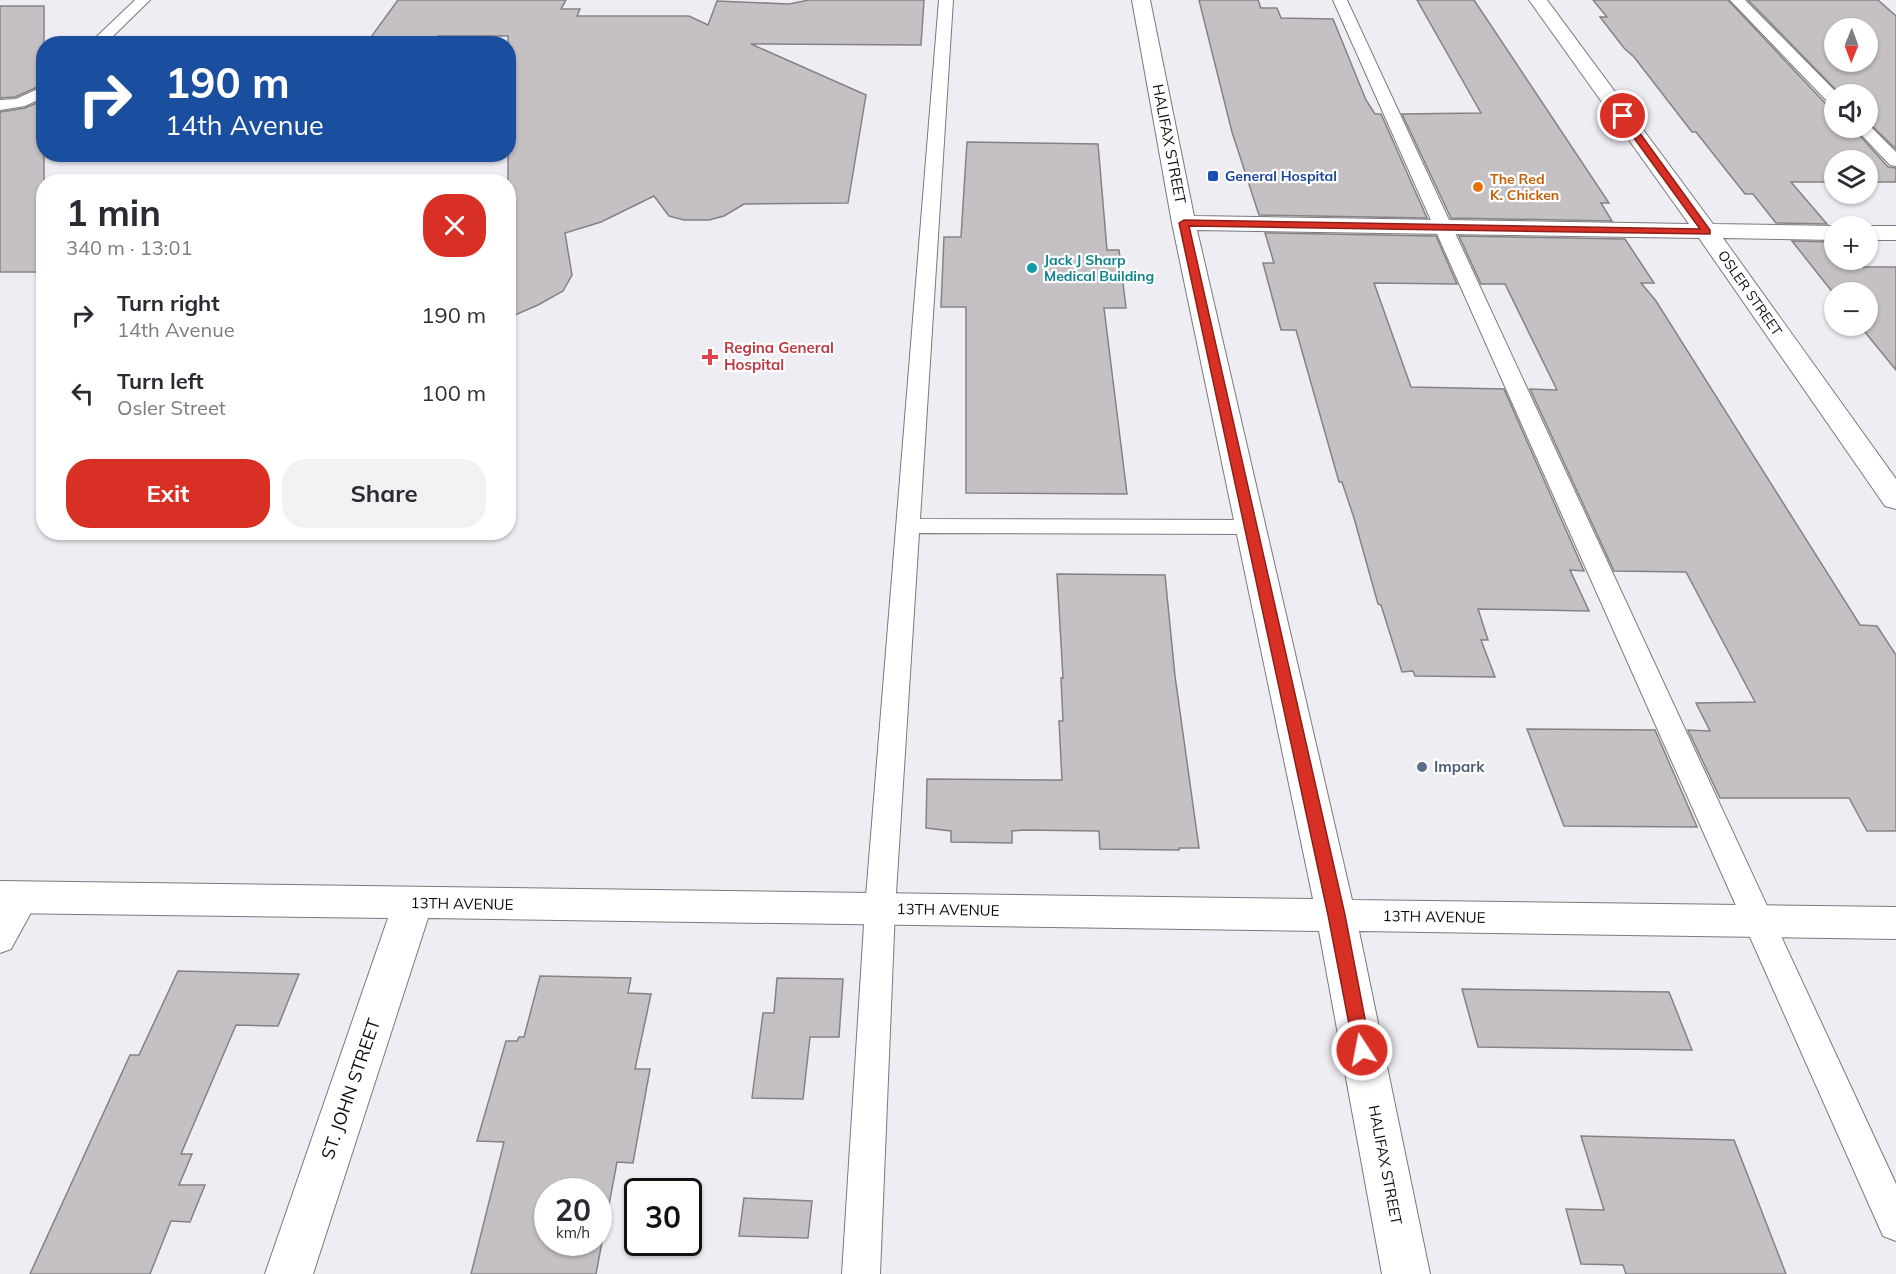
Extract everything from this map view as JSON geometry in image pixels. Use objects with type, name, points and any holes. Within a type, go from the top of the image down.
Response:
[{"type":"street","name":"HALIFAX STREET","points":[[1141,0],[1184,223],[1336,915],[1406,1274]]},
{"type":"street","name":"OSLER STREET","points":[[1538,0],[1707,232],[1896,500]]},
{"type":"street","points":[[1184,223],[1443,229],[1824,232]]},
{"type":"street","points":[[1878,233],[1896,233]]},
{"type":"street","name":"13TH AVENUE","points":[[12,898],[1896,923]]},
{"type":"street","name":"ST. JOHN STREET","points":[[289,1274],[413,903]]},
{"type":"lane","points":[[105,36],[143,0]]},
{"type":"lane","points":[[861,1274],[880,909],[932,221],[946,0]]},
{"type":"lane","points":[[1340,0],[1896,1224]]},
{"type":"lane","points":[[1737,0],[1824,89]]},
{"type":"lane","points":[[0,105],[19,103],[36,95]]},
{"type":"lane","points":[[1873,138],[1896,160]]},
{"type":"lane","points":[[909,526],[1251,528]]},
{"type":"lane","points":[[0,940],[12,898]]},
{"type":"building","points":[[398,0],[566,0],[561,9],[580,9],[577,16],[689,16],[708,25],[717,1],[789,4],[809,0],[924,0],[921,45],[751,44],[866,95],[848,203],[744,204],[724,216],[709,220],[684,220],[669,216],[654,196],[601,222],[565,233],[572,275],[563,291],[516,315],[516,174],[508,174],[508,162],[516,162],[516,36],[372,36]]},
{"type":"building","points":[[1199,0],[1258,0],[1261,8],[1277,8],[1281,18],[1333,19],[1366,100],[1375,114],[1381,114],[1427,218],[1259,215],[1232,132]]},
{"type":"building","points":[[1417,0],[1474,0],[1609,203],[1601,203],[1612,221],[1451,218],[1402,114],[1481,113]]},
{"type":"building","points":[[1593,0],[1728,0],[1824,102],[1824,138],[1862,138],[1873,150],[1824,150],[1824,182],[1791,182],[1824,220],[1824,224],[1776,223],[1753,194],[1745,194],[1600,17],[1607,17]]},
{"type":"building","points":[[1748,0],[1878,0],[1896,16],[1896,149],[1878,132],[1878,84],[1830,84]]},
{"type":"building","points":[[0,6],[44,6],[44,36],[36,36],[36,88],[15,97],[0,98]]},
{"type":"building","points":[[36,103],[36,162],[44,162],[44,174],[36,174],[36,272],[0,272],[0,112],[25,108]]},
{"type":"building","points":[[967,142],[1098,144],[1107,250],[1119,250],[1126,308],[1104,308],[1127,494],[966,493],[966,307],[941,307],[944,237],[961,237]]},
{"type":"building","points":[[1878,156],[1888,167],[1896,168],[1896,182],[1878,182]]},
{"type":"building","points":[[1265,233],[1436,236],[1457,284],[1374,283],[1411,387],[1504,389],[1584,571],[1570,570],[1589,611],[1478,609],[1488,640],[1481,640],[1495,677],[1415,676],[1413,671],[1402,672],[1381,605],[1378,604],[1354,518],[1342,482],[1339,482],[1296,330],[1281,330],[1263,263],[1274,263]]},
{"type":"building","points":[[1459,236],[1625,239],[1654,283],[1641,283],[1656,301],[1860,625],[1877,626],[1896,655],[1896,831],[1867,831],[1849,798],[1720,798],[1688,730],[1710,731],[1696,703],[1755,702],[1686,572],[1614,571],[1530,389],[1557,390],[1505,284],[1481,284]]},
{"type":"building","points":[[1792,241],[1824,242],[1824,270],[1878,270],[1878,267],[1896,267],[1896,370],[1868,336],[1878,336],[1878,282],[1824,282]]},
{"type":"building","points":[[1057,574],[1165,575],[1175,676],[1199,848],[1100,849],[1099,831],[1023,830],[1012,831],[1012,843],[951,842],[951,831],[926,828],[927,779],[1062,780],[1059,721],[1063,721],[1061,678],[1063,678]]},
{"type":"building","points":[[1527,729],[1655,730],[1697,827],[1564,826]]},
{"type":"building","points":[[178,971],[299,974],[278,1026],[236,1025],[181,1154],[192,1154],[179,1185],[205,1185],[190,1222],[171,1221],[150,1274],[30,1274],[130,1055],[139,1055]]},
{"type":"building","points":[[540,976],[631,978],[628,993],[651,994],[635,1069],[650,1069],[633,1163],[617,1162],[612,1189],[612,1178],[534,1178],[534,1256],[599,1256],[596,1274],[471,1274],[504,1142],[477,1141],[506,1041],[517,1041],[519,1037],[524,1037]]},
{"type":"building","points":[[777,978],[843,979],[839,1037],[810,1037],[803,1099],[752,1098],[763,1013],[774,1013]]},
{"type":"building","points":[[1462,989],[1669,992],[1692,1050],[1478,1047]]},
{"type":"building","points":[[1581,1136],[1734,1140],[1786,1274],[1626,1274],[1623,1265],[1581,1264],[1566,1209],[1604,1210]]},
{"type":"building","points":[[744,1198],[812,1201],[808,1238],[739,1236]]},
{"type":"place","name":"General Hospital","points":[[1213,176]]},
{"type":"place","name":"The Red K. Chicken","points":[[1478,187]]},
{"type":"place","name":"Jack J Sharp Medical Building","points":[[1032,268]]},
{"type":"place","name":"Regina General Hospital","points":[[710,357]]},
{"type":"place","name":"Impark","points":[[1422,767]]},
{"type":"route","points":[[1362,1050],[1336,915],[1184,223],[1707,232],[1623,116]]}]
